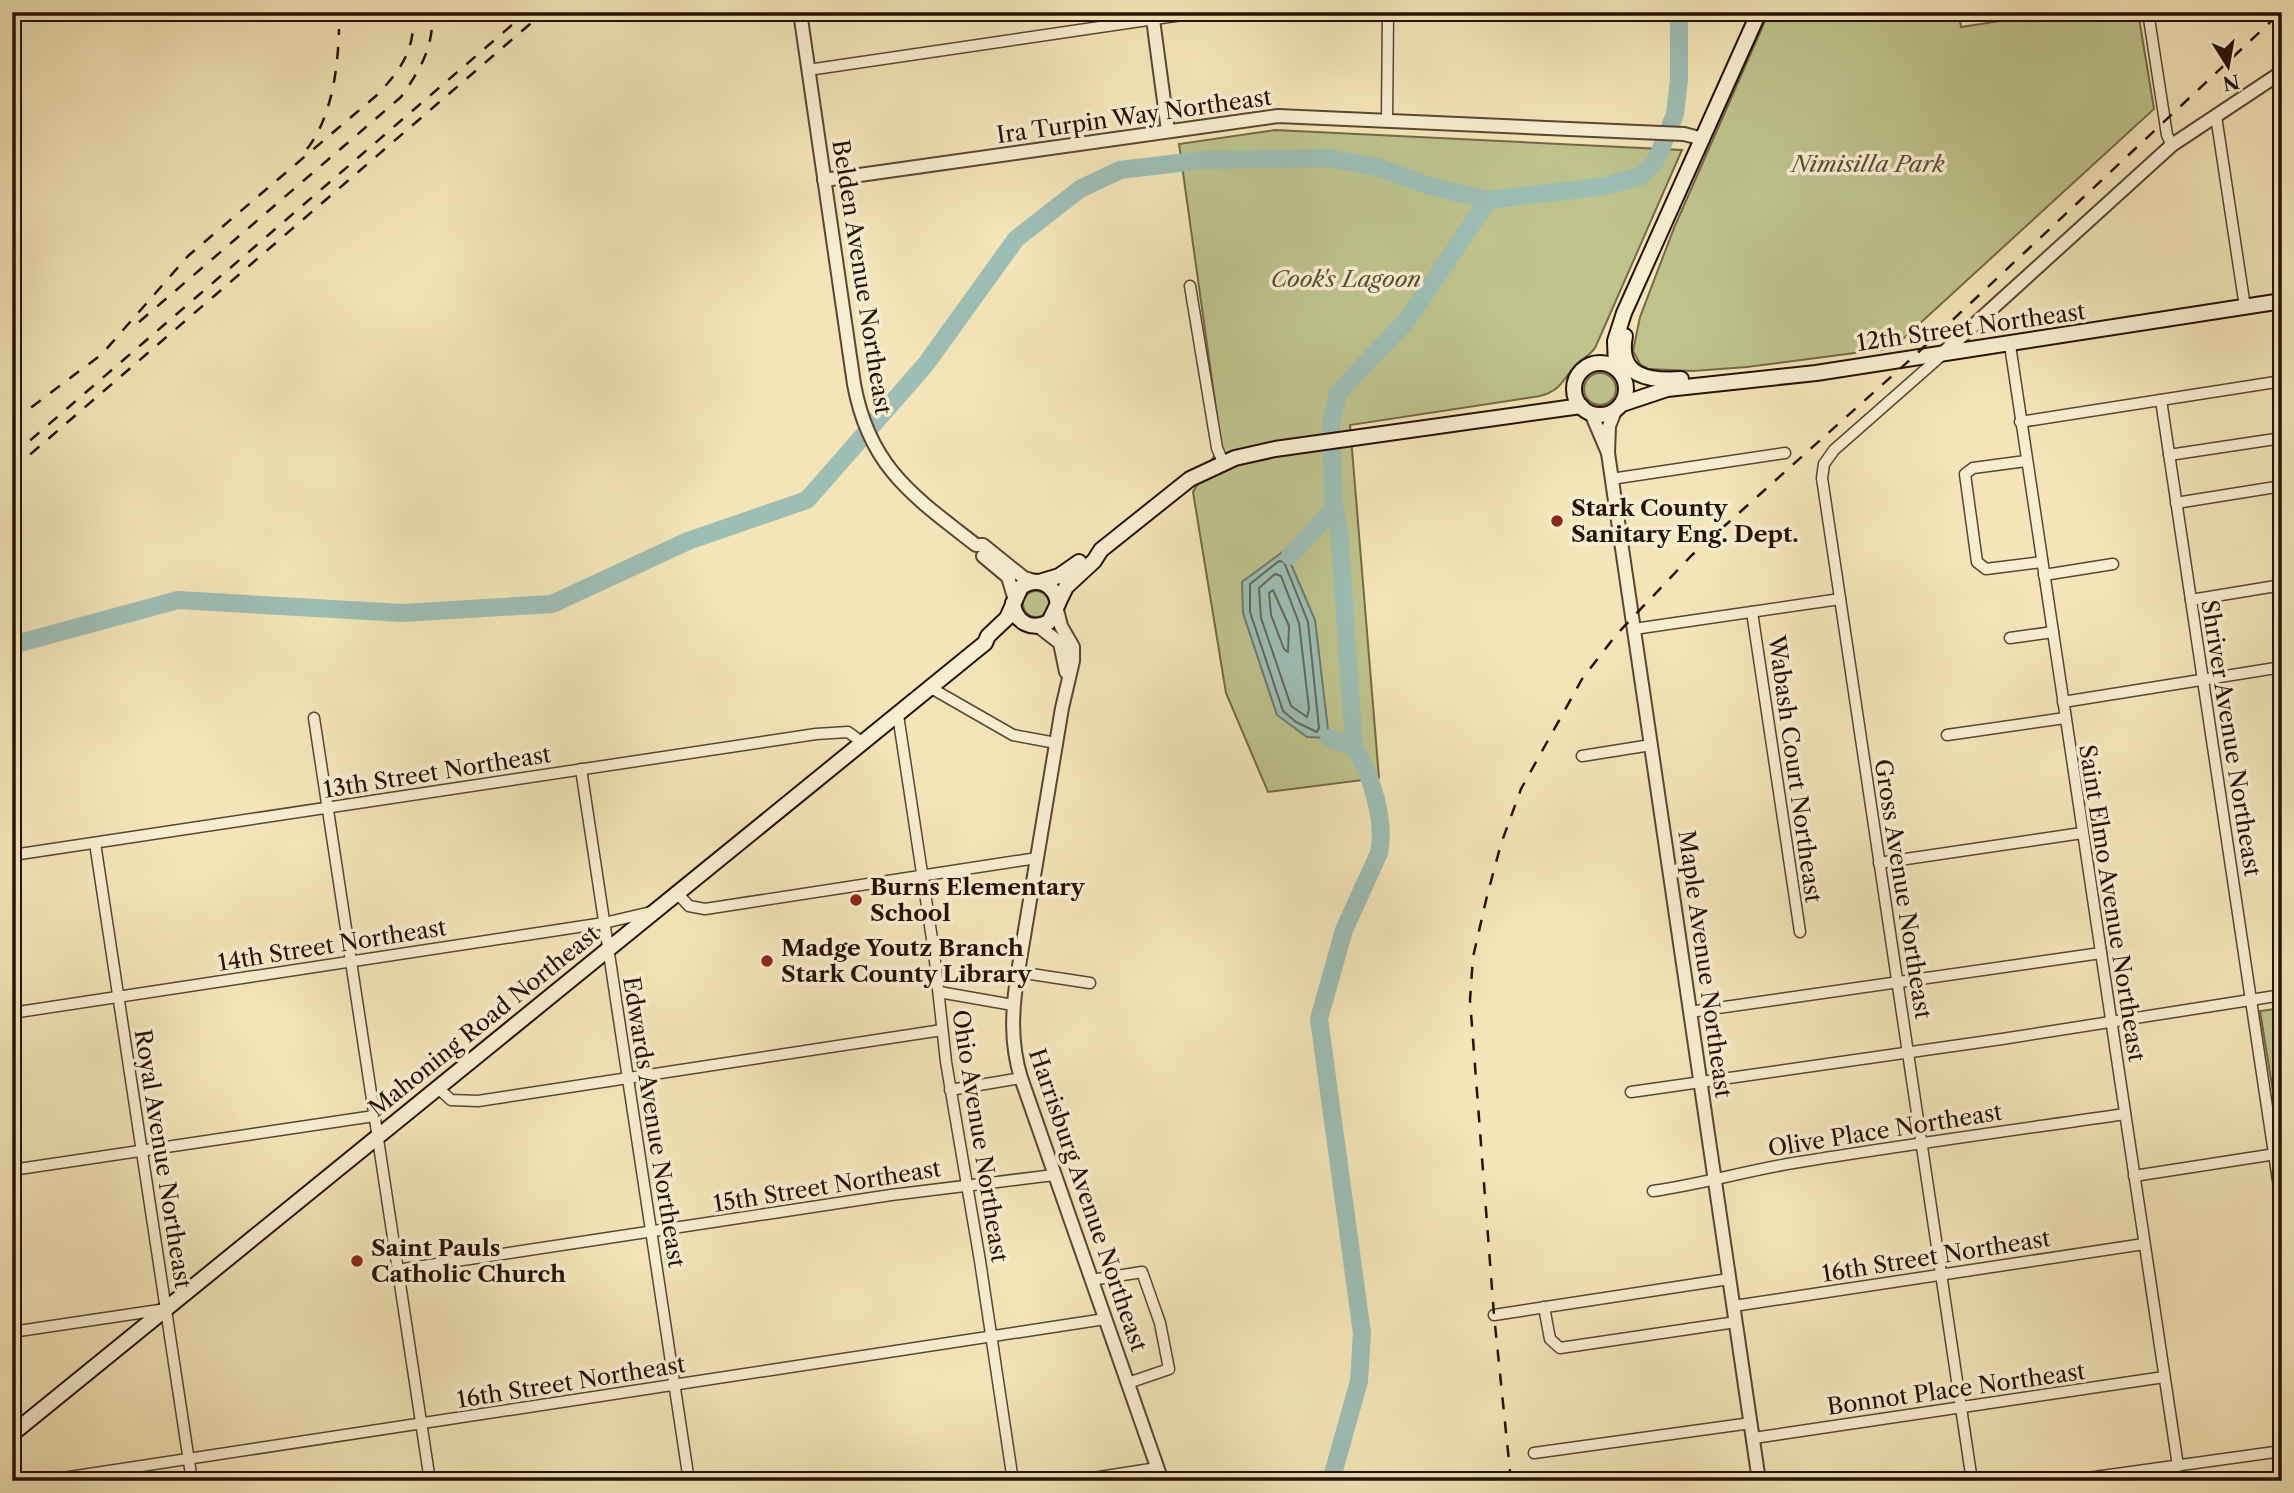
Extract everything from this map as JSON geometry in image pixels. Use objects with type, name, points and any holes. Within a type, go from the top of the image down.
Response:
[{"type":"main road","points":[[1101,550],[1089,553],[1059,576],[1021,587],[1014,600],[1019,619],[1036,626],[1049,621],[1066,586],[1094,561],[1101,550],[1175,490],[1223,462],[1262,451],[1311,443],[1538,411],[1586,410],[1605,415],[1618,407],[1626,389],[1619,371],[1615,341],[1624,313],[1759,12]]},
{"type":"main road","points":[[1644,270],[1646,281],[1624,343],[1625,358],[1631,369],[1640,375],[1658,380],[1721,377],[1741,383]]},
{"type":"main road","name":"12th Street Northeast","points":[[1618,407],[1667,389],[1741,383],[2010,345],[2282,301]]},
{"type":"main road","points":[[1538,411],[1574,387],[1581,370],[1595,363],[1609,331],[1624,313]]},
{"type":"main road","points":[[1595,363],[1619,371]]},
{"type":"main road","name":"12th Street Northeast","points":[[1619,371],[1638,383],[1667,389]]},
{"type":"main road","points":[[1574,387],[1586,410]]},
{"type":"main road","points":[[1037,582],[1052,589],[1057,607]]},
{"type":"main road","name":"Mahoning Road Northeast","points":[[12,1434],[931,688],[985,643],[988,636],[1007,618],[1014,600]]},
{"type":"main road","name":"Mahoning Road Northeast","points":[[985,643],[994,642],[1016,628],[1036,626]]},
{"type":"street","name":"Belden Avenue Northeast","points":[[800,12],[859,411],[874,449],[904,488],[976,545],[978,552],[1008,577],[1014,600]]},
{"type":"street","points":[[808,70],[1153,16],[1202,12]]},
{"type":"street","points":[[1387,121],[1388,12]]},
{"type":"street","points":[[2148,12],[2167,135],[2172,145]]},
{"type":"street","points":[[1153,16],[1168,131]]},
{"type":"street","points":[[1942,354],[2172,145],[2282,72]]},
{"type":"street","name":"Ira Turpin Way Northeast","points":[[824,180],[1278,116],[1639,132],[1703,139]]},
{"type":"street","points":[[2216,116],[2245,307]]},
{"type":"street","points":[[1190,286],[1215,436],[1223,462]]},
{"type":"street","name":"Saint Elmo Avenue Northeast","points":[[2010,345],[2178,1466]]},
{"type":"street","name":"Gross Avenue Northeast","points":[[1942,354],[1834,450],[1824,464],[1823,485],[1972,1481]]},
{"type":"street","points":[[2020,422],[2282,381]]},
{"type":"street","name":"Shriver Avenue Northeast","points":[[2161,400],[2251,1000],[2278,1153],[2282,1207]]},
{"type":"street","name":"Maple Avenue Northeast","points":[[1618,407],[1610,424],[1608,453],[1611,479],[1759,1481]]},
{"type":"street","name":"Maple Avenue Northeast","points":[[1586,410],[1608,453]]},
{"type":"street","points":[[2169,455],[2282,438]]},
{"type":"street","points":[[1611,479],[1785,453]]},
{"type":"street","points":[[2026,461],[1966,471],[1970,522],[1980,567],[1986,569],[2042,562]]},
{"type":"street","points":[[2176,503],[2282,486]]},
{"type":"street","name":"Belden Avenue Northeast","points":[[976,545],[983,545],[1024,578],[1037,582]]},
{"type":"street","points":[[2044,575],[2113,564]]},
{"type":"street","points":[[2191,600],[2282,586]]},
{"type":"street","points":[[1634,629],[1840,599]]},
{"type":"street","name":"Harrisburg Avenue Northeast","points":[[1057,607],[1061,626],[1073,649],[1072,673],[1068,680],[1056,743],[1018,972],[1013,1005],[1013,1042],[1021,1078],[1054,1175],[1160,1474]]},
{"type":"street","name":"Wabash Court Northeast","points":[[1752,612],[1800,932]]},
{"type":"street","name":"Harrisburg Avenue Northeast","points":[[1036,626],[1060,643],[1068,680]]},
{"type":"street","points":[[2010,638],[2053,632]]},
{"type":"street","points":[[2063,702],[2282,667]]},
{"type":"street","points":[[931,688],[1013,735],[1056,743]]},
{"type":"street","name":"Ohio Avenue Northeast","points":[[898,715],[923,874],[950,1090],[1013,1481]]},
{"type":"street","points":[[1947,735],[2065,718]]},
{"type":"street","points":[[314,719],[430,1481]]},
{"type":"street","name":"13th Street Northeast","points":[[13,855],[816,734],[848,732],[863,743]]},
{"type":"street","points":[[1582,756],[1651,745]]},
{"type":"street","name":"Edwards Avenue Northeast","points":[[581,769],[688,1481]]},
{"type":"street","points":[[1879,863],[2082,833]]},
{"type":"street","name":"Royal Avenue Northeast","points":[[94,843],[192,1481]]},
{"type":"street","points":[[677,894],[689,906],[705,909],[1037,858]]},
{"type":"street","name":"14th Street Northeast","points":[[12,1013],[604,923],[657,911]]},
{"type":"street","points":[[1690,1012],[2101,953]]},
{"type":"street","points":[[1018,972],[1090,983]]},
{"type":"street","points":[[939,992],[1013,1005]]},
{"type":"street","points":[[1631,1092],[2282,995]]},
{"type":"street","points":[[438,1088],[451,1100],[462,1102],[942,1030]]},
{"type":"street","points":[[950,1090],[1021,1078]]},
{"type":"street","name":"Olive Place Northeast","points":[[1653,1191],[1772,1167],[2125,1114]]},
{"type":"street","points":[[12,1170],[374,1116]]},
{"type":"street","points":[[2134,1176],[2278,1153]]},
{"type":"street","name":"15th Street Northeast","points":[[397,1270],[651,1231],[1054,1175]]},
{"type":"street","name":"16th Street Northeast","points":[[1734,1306],[2144,1244]]},
{"type":"street","points":[[1091,1280],[1142,1272],[1160,1323],[1169,1369],[1128,1383]]},
{"type":"street","points":[[1494,1315],[1729,1279]]},
{"type":"street","points":[[1544,1307],[1550,1339],[1560,1348],[1736,1322]]},
{"type":"street","points":[[12,1332],[166,1309]]},
{"type":"street","name":"16th Street Northeast","points":[[43,1481],[1105,1319]]},
{"type":"street","name":"Bonnot Place Northeast","points":[[1754,1438],[2164,1377]]},
{"type":"street","points":[[1534,1453],[1751,1423]]},
{"type":"street","points":[[2066,1481],[2126,1476],[2282,1451]]},
{"type":"street","points":[[1074,1481],[1160,1474]]},
{"type":"green space","name":"Nimisilla Park","points":[[1769,12],[1959,12],[1961,27],[2058,12],[2138,12],[2154,109],[1893,348],[1747,367],[1693,371],[1649,369],[1640,364],[1633,351],[1640,317],[1674,228]]},
{"type":"green space","name":"Cook's Lagoon","points":[[1275,130],[1682,150],[1596,346],[1556,388],[1540,396],[1350,425],[1379,778],[1268,792],[1226,693],[1193,492],[1221,444],[1179,144]]},
{"type":"green space","points":[[1600,373],[1612,377],[1616,389],[1612,401],[1600,405],[1588,401],[1584,389],[1588,377]]},
{"type":"green space","points":[[1036,591],[1045,595],[1049,604],[1045,613],[1036,617],[1027,613],[1023,604],[1027,595]]},
{"type":"green space","points":[[2282,1008],[2282,1090],[2273,1092],[2260,1011]]},
{"type":"water","points":[[1285,550],[1315,620],[1329,738],[1307,737],[1277,715],[1243,613],[1242,582]]},
{"type":"waterway","points":[[12,645],[178,600],[402,613],[552,604],[688,541],[807,500],[926,364],[1016,239],[1080,189],[1120,170],[1204,160],[1328,158],[1377,167],[1433,187],[1488,200],[1606,186],[1641,176],[1656,161],[1675,114],[1679,80],[1679,12]]},
{"type":"waterway","points":[[1331,1481],[1359,1381],[1362,1333],[1319,1019],[1344,930],[1379,853],[1381,840],[1379,813],[1371,784],[1354,747],[1339,529],[1334,508],[1331,425],[1338,393],[1408,319],[1488,200]]},
{"type":"waterway","points":[[1290,556],[1334,508]]},
{"type":"waterway","points":[[1329,738],[1354,747]]},
{"type":"railway","points":[[12,456],[527,12]]},
{"type":"railway","points":[[12,470],[544,12]]},
{"type":"railway","points":[[1511,1481],[1494,1315],[1470,1000],[1473,957],[1487,896],[1501,844],[1521,789],[1582,679],[1616,635],[1692,555],[1911,359],[2281,12]]},
{"type":"railway","points":[[139,322],[401,97],[424,58],[431,37],[432,13]]},
{"type":"railway","points":[[12,422],[102,354],[188,256],[377,95],[393,77],[409,50],[413,16]]},
{"type":"railway","points":[[307,149],[316,136],[328,107],[335,76],[339,29]]},
{"type":"place","name":"Stark County Sanitary Eng. Dept.","points":[[1557,521]]},
{"type":"place","name":"Burns Elementary School","points":[[856,900]]},
{"type":"place","name":"Madge Youtz Branch Stark County Library","points":[[767,961]]},
{"type":"place","name":"Saint Pauls Catholic Church","points":[[357,1261]]}]
